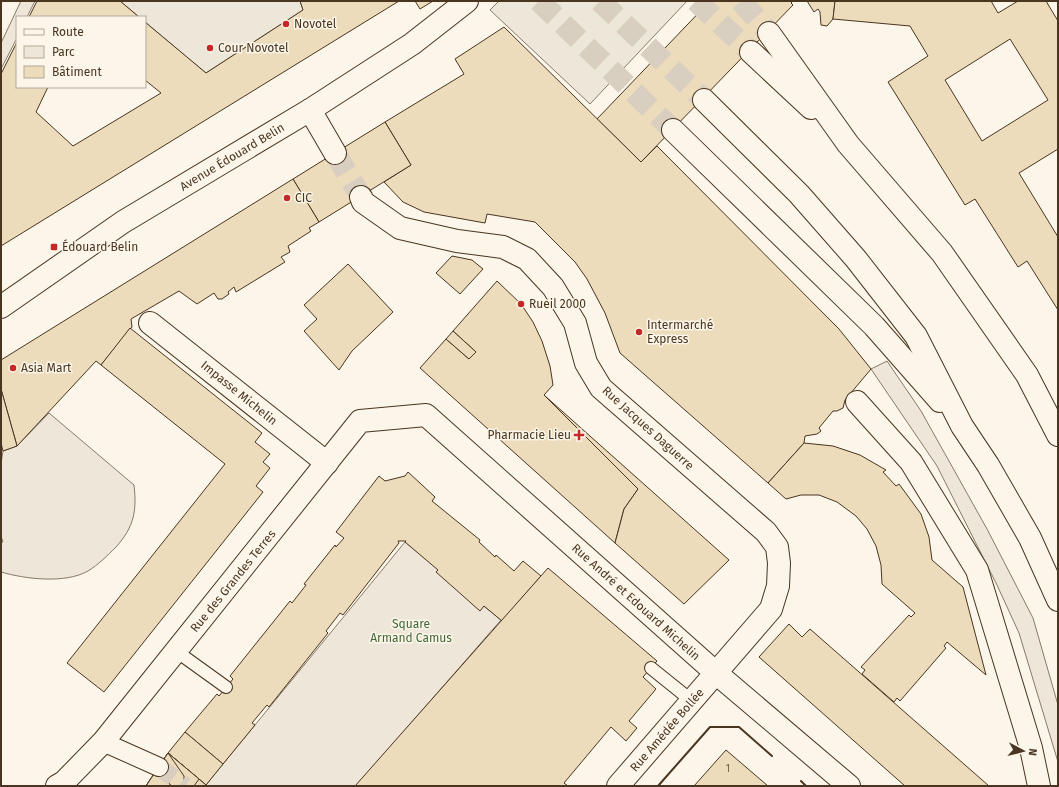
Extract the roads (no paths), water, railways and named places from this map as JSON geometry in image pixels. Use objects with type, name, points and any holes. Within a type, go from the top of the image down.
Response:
[{"type":"main road","name":"Avenue Édouard Belin","points":[[1,307],[123,222],[310,110],[412,44],[465,4]]},
{"type":"main road","points":[[769,33],[848,144],[942,253],[1027,374],[1058,435]]},
{"type":"main road","points":[[751,52],[848,144]]},
{"type":"main road","points":[[704,100],[800,194],[856,259],[916,336],[962,426],[988,465],[1030,538],[1058,600]]},
{"type":"main road","points":[[310,110],[335,153]]},
{"type":"main road","points":[[673,130],[874,326],[962,426]]},
{"type":"main road","name":"Rue Jacques Daguerre","points":[[361,197],[363,202],[400,228],[457,241],[503,247],[527,259],[553,287],[575,324],[586,363],[602,388],[770,537],[777,547],[779,563],[778,586],[771,609],[716,673]]},
{"type":"main road","name":"Impasse Michelin","points":[[150,322],[327,463]]},
{"type":"main road","points":[[856,402],[911,462],[977,570],[1031,748],[1039,786]]},
{"type":"main road","name":"Rue André et Edouard Michelin","points":[[426,415],[716,673],[849,786]]},
{"type":"main road","name":"Rue des Grandes Terres","points":[[57,786],[64,782],[104,742],[360,421],[426,415]]},
{"type":"main road","name":"Rue Amédée Bollée","points":[[618,786],[716,673]]},
{"type":"street","points":[[104,742],[159,767]]},
{"type":"lane","points":[[176,651],[226,687]]},
{"type":"lane","points":[[651,668],[692,701]]},
{"type":"tunnel","points":[[539,1],[673,130]]},
{"type":"tunnel","points":[[600,1],[704,100]]},
{"type":"tunnel","points":[[696,1],[751,52]]},
{"type":"tunnel","points":[[741,1],[769,33]]},
{"type":"tunnel","points":[[335,153],[361,197]]},
{"type":"tunnel","points":[[159,767],[185,786]]},
{"type":"place","name":"Novotel","points":[[286,24]]},
{"type":"place","name":"Cour Novotel","points":[[210,48]]},
{"type":"place","name":"CIC","points":[[287,198]]},
{"type":"place","name":"Édouard Belin","points":[[54,247]]},
{"type":"place","name":"Rueil 2000","points":[[521,304]]},
{"type":"place","name":"Intermarché Express","points":[[639,332]]},
{"type":"place","name":"Asia Mart","points":[[13,368]]},
{"type":"place","name":"Pharmacie Lieu","points":[[579,435]]},
{"type":"park label","name":"Square Armand Camus","points":[[411,631]]}]
